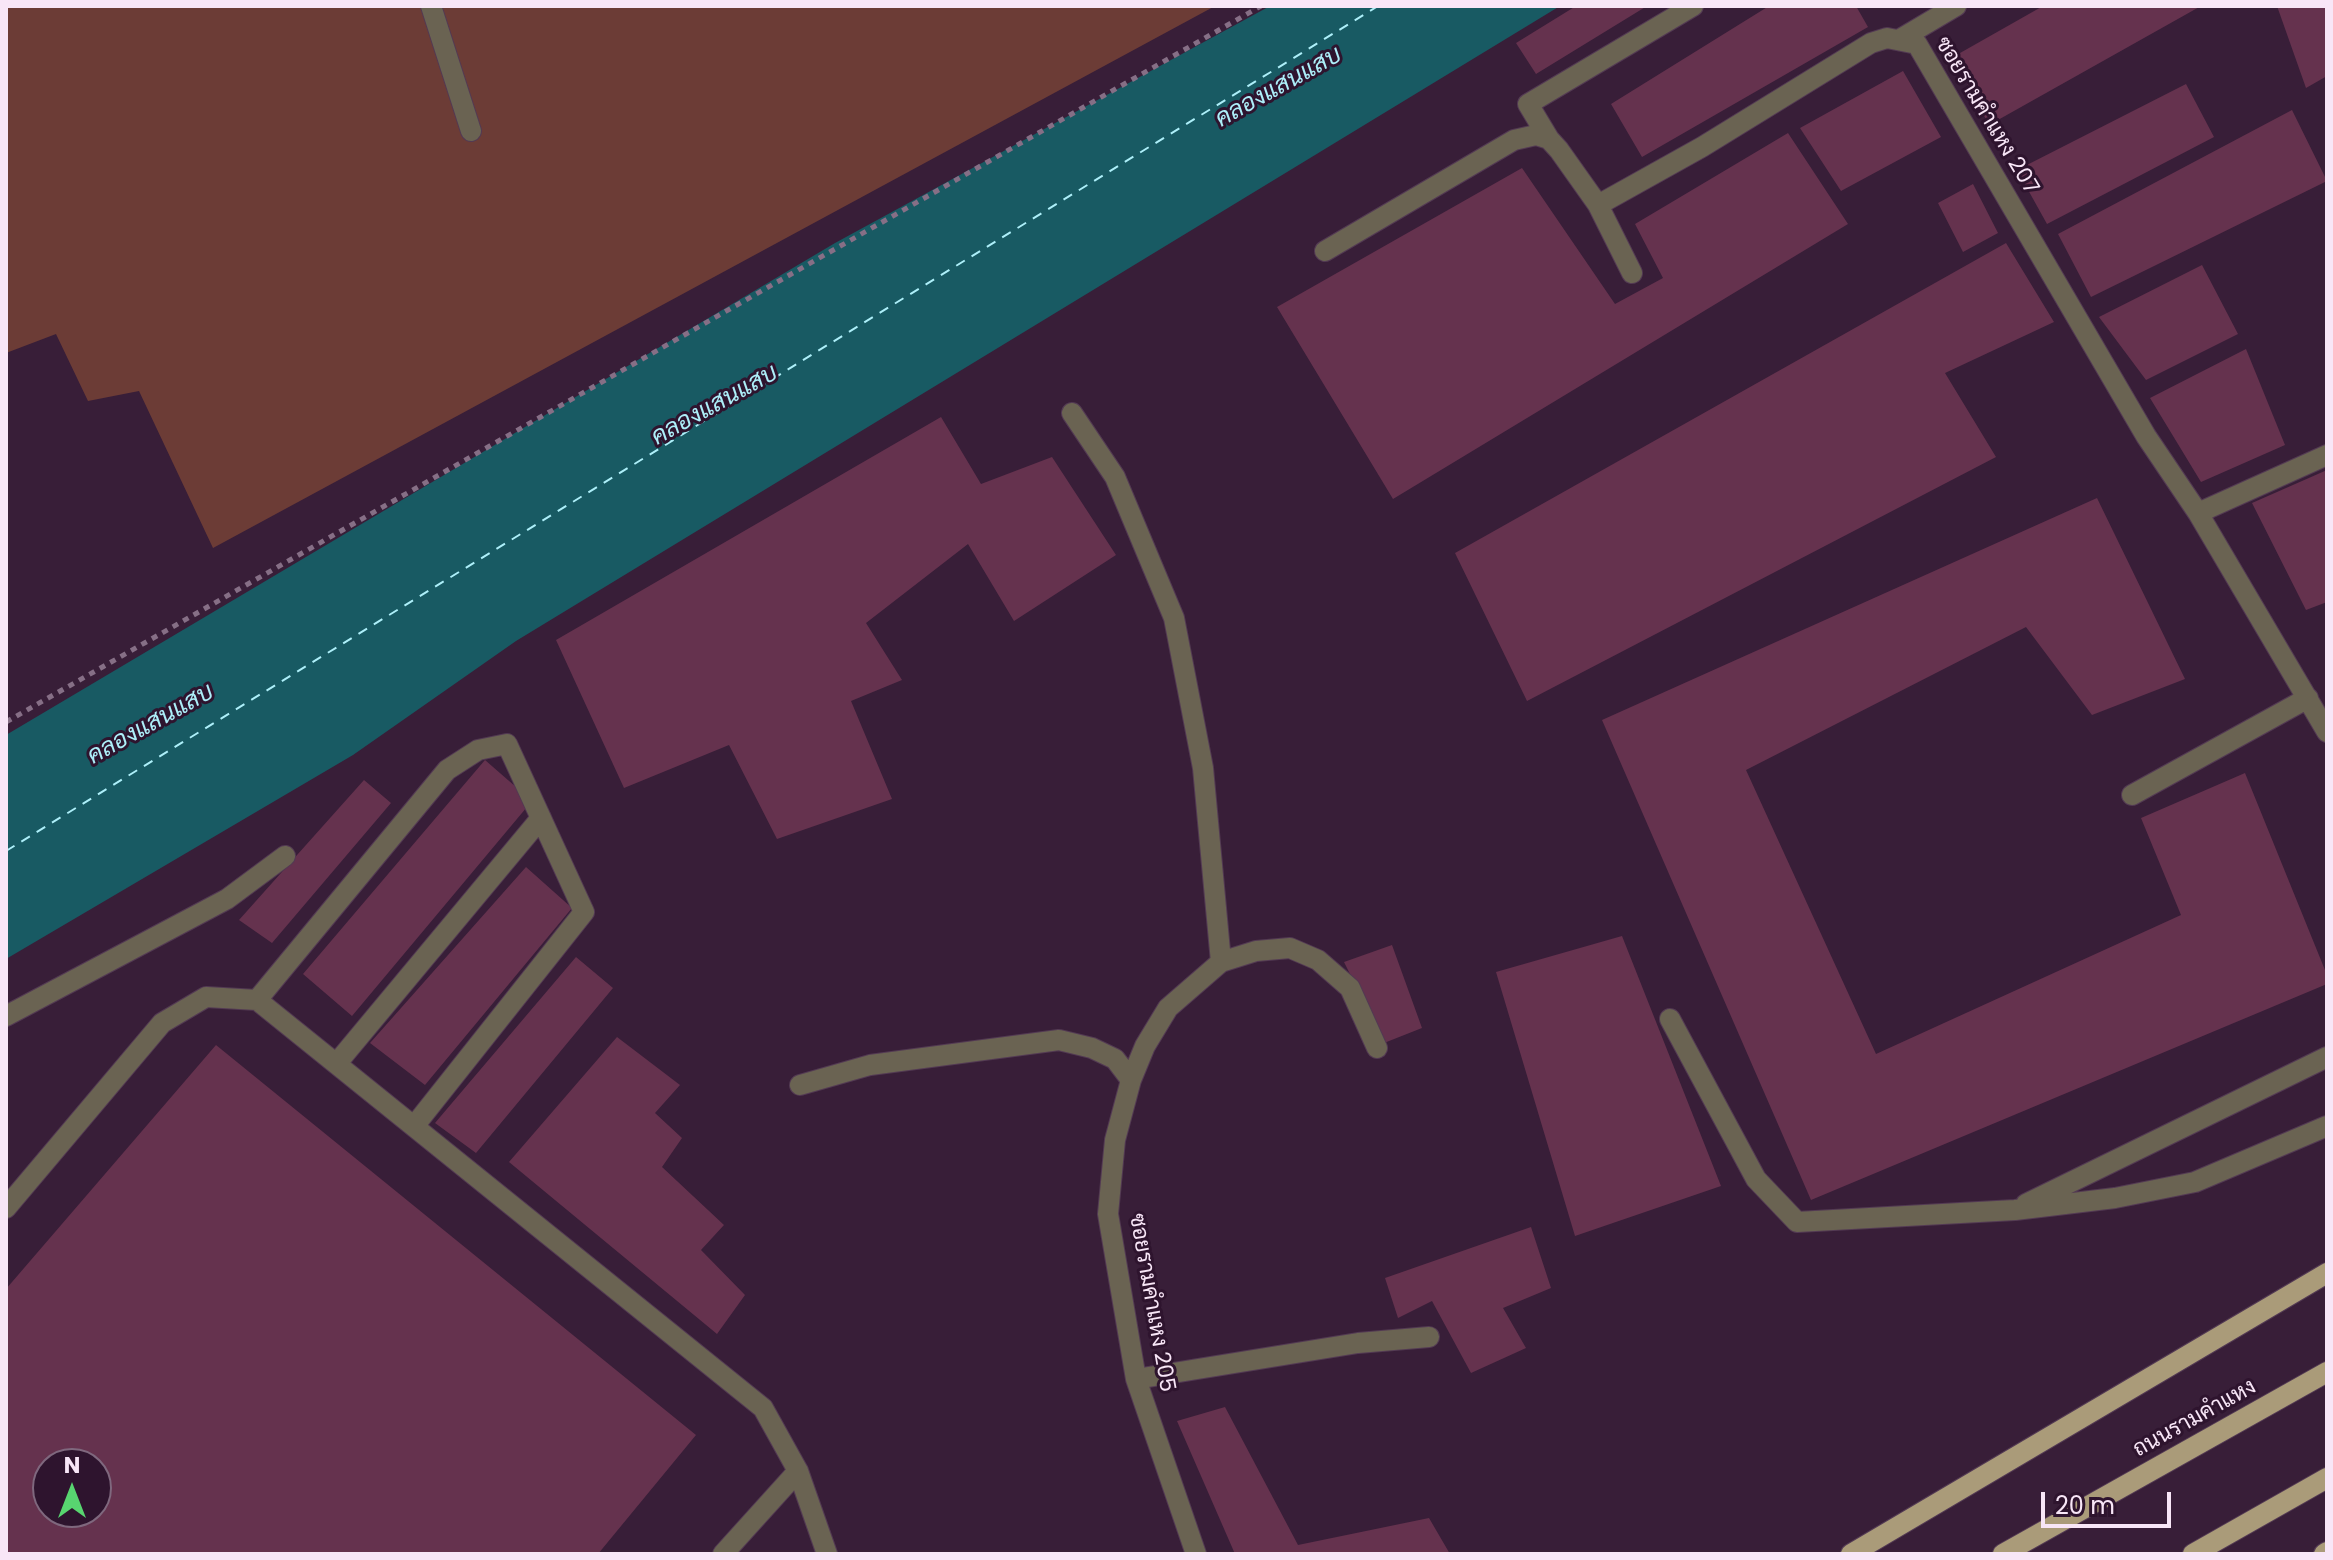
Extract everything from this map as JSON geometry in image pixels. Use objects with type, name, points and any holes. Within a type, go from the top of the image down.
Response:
[{"type":"main road","points":[[1851,1554],[2327,1273]]},
{"type":"main road","name":"ถนนรามคำแหง","points":[[2003,1554],[2327,1372]]},
{"type":"main road","points":[[2193,1554],[2327,1478]]},
{"type":"street","points":[[431,6],[471,131]]},
{"type":"street","points":[[1632,273],[1598,205],[1549,139],[1528,104],[1693,6]]},
{"type":"street","points":[[1902,38],[1956,6]]},
{"type":"street","name":"ซอยรามคำแหง 207","points":[[1598,205],[1702,147],[1871,43],[1902,38],[1917,44],[2146,436],[2198,513],[2327,732]]},
{"type":"street","points":[[1325,251],[1514,140],[1536,135],[1549,139]]},
{"type":"street","points":[[1072,413],[1115,477],[1174,618],[1203,768],[1221,962]]},
{"type":"street","points":[[2198,513],[2327,455]]},
{"type":"street","points":[[2132,795],[2308,698]]},
{"type":"street","points":[[257,1000],[447,770],[478,750],[507,744],[584,912],[415,1125]]},
{"type":"street","points":[[337,1063],[541,818]]},
{"type":"street","points":[[6,1016],[227,899],[285,856]]},
{"type":"street","name":"ซอยรามคำแหง 205","points":[[1196,1554],[1136,1379],[1108,1214],[1115,1140],[1131,1080],[1145,1046],[1168,1008],[1221,962],[1256,951],[1290,948],[1318,960],[1350,988],[1377,1048]]},
{"type":"street","points":[[6,1208],[162,1023],[206,997],[257,1000],[763,1408],[798,1471],[827,1554]]},
{"type":"street","points":[[1670,1019],[1756,1179],[1797,1222],[2015,1210],[2115,1198],[2195,1182],[2327,1126]]},
{"type":"street","points":[[800,1085],[870,1065],[1059,1040],[1092,1048],[1115,1059],[1131,1080]]},
{"type":"street","points":[[2015,1210],[2066,1181],[2327,1057]]},
{"type":"street","points":[[1136,1379],[1345,1345],[1429,1337]]},
{"type":"street","points":[[723,1554],[798,1471]]},
{"type":"path","points":[[6,722],[1261,6]]},
{"type":"shaded area","points":[[6,6],[1215,6],[213,548],[139,391],[88,401],[56,334],[6,353]]},
{"type":"water","name":"คลองแสนแสบ","points":[[1270,6],[1560,6],[516,641],[353,755],[6,959],[6,735],[835,243]]},
{"type":"building","points":[[1576,6],[1647,6],[1536,74],[1516,43]]},
{"type":"building","points":[[1769,6],[1856,6],[1868,27],[1642,157],[1611,104]]},
{"type":"building","points":[[2043,6],[2201,6],[1989,125],[1953,57]]},
{"type":"building","points":[[2277,6],[2327,6],[2327,76],[2306,88]]},
{"type":"building","points":[[1903,71],[1941,137],[1841,191],[1800,128]]},
{"type":"building","points":[[2186,84],[2214,137],[2047,224],[2017,170]]},
{"type":"building","points":[[2292,110],[2327,181],[2091,297],[2058,234]]},
{"type":"building","points":[[1788,133],[1848,224],[1393,499],[1277,307],[1522,168],[1615,304],[1663,278],[1635,224]]},
{"type":"building","points":[[1973,184],[1998,233],[1963,252],[1938,203]]},
{"type":"building","points":[[2006,243],[2054,322],[1945,373],[1996,457],[1527,701],[1455,553]]},
{"type":"building","points":[[2202,265],[2238,334],[2146,380],[2099,317]]},
{"type":"building","points":[[2246,349],[2285,445],[2201,482],[2150,398]]},
{"type":"building","points":[[941,417],[981,484],[1052,457],[1116,555],[1014,621],[968,544],[866,623],[902,680],[851,701],[892,799],[777,839],[729,745],[624,788],[556,640]]},
{"type":"building","points":[[2327,470],[2327,602],[2306,610],[2252,503]]},
{"type":"building","points":[[2097,498],[2185,679],[2092,715],[2026,627],[1746,770],[1876,1054],[2181,915],[2141,818],[2245,773],[2327,975],[2327,984],[1811,1200],[1602,720]]},
{"type":"building","points":[[485,760],[532,801],[352,1016],[303,974]]},
{"type":"building","points":[[364,780],[391,803],[272,943],[239,920]]},
{"type":"building","points":[[526,867],[572,908],[425,1085],[370,1043]]},
{"type":"building","points":[[1622,936],[1721,1186],[1575,1236],[1496,972]]},
{"type":"building","points":[[1392,945],[1422,1028],[1384,1043],[1344,962]]},
{"type":"building","points":[[576,957],[613,988],[476,1153],[435,1123]]},
{"type":"building","points":[[617,1037],[680,1085],[655,1113],[682,1138],[662,1167],[724,1225],[701,1250],[745,1295],[717,1334],[509,1162]]},
{"type":"building","points":[[216,1045],[696,1435],[598,1554],[6,1554],[6,1289]]},
{"type":"building","points":[[1531,1227],[1551,1288],[1503,1308],[1526,1348],[1471,1373],[1432,1301],[1398,1318],[1385,1278]]},
{"type":"building","points":[[1225,1407],[1298,1545],[1429,1518],[1450,1554],[1235,1554],[1177,1421]]},
{"type":"ferry route","points":[[6,851],[1378,6]]}]
